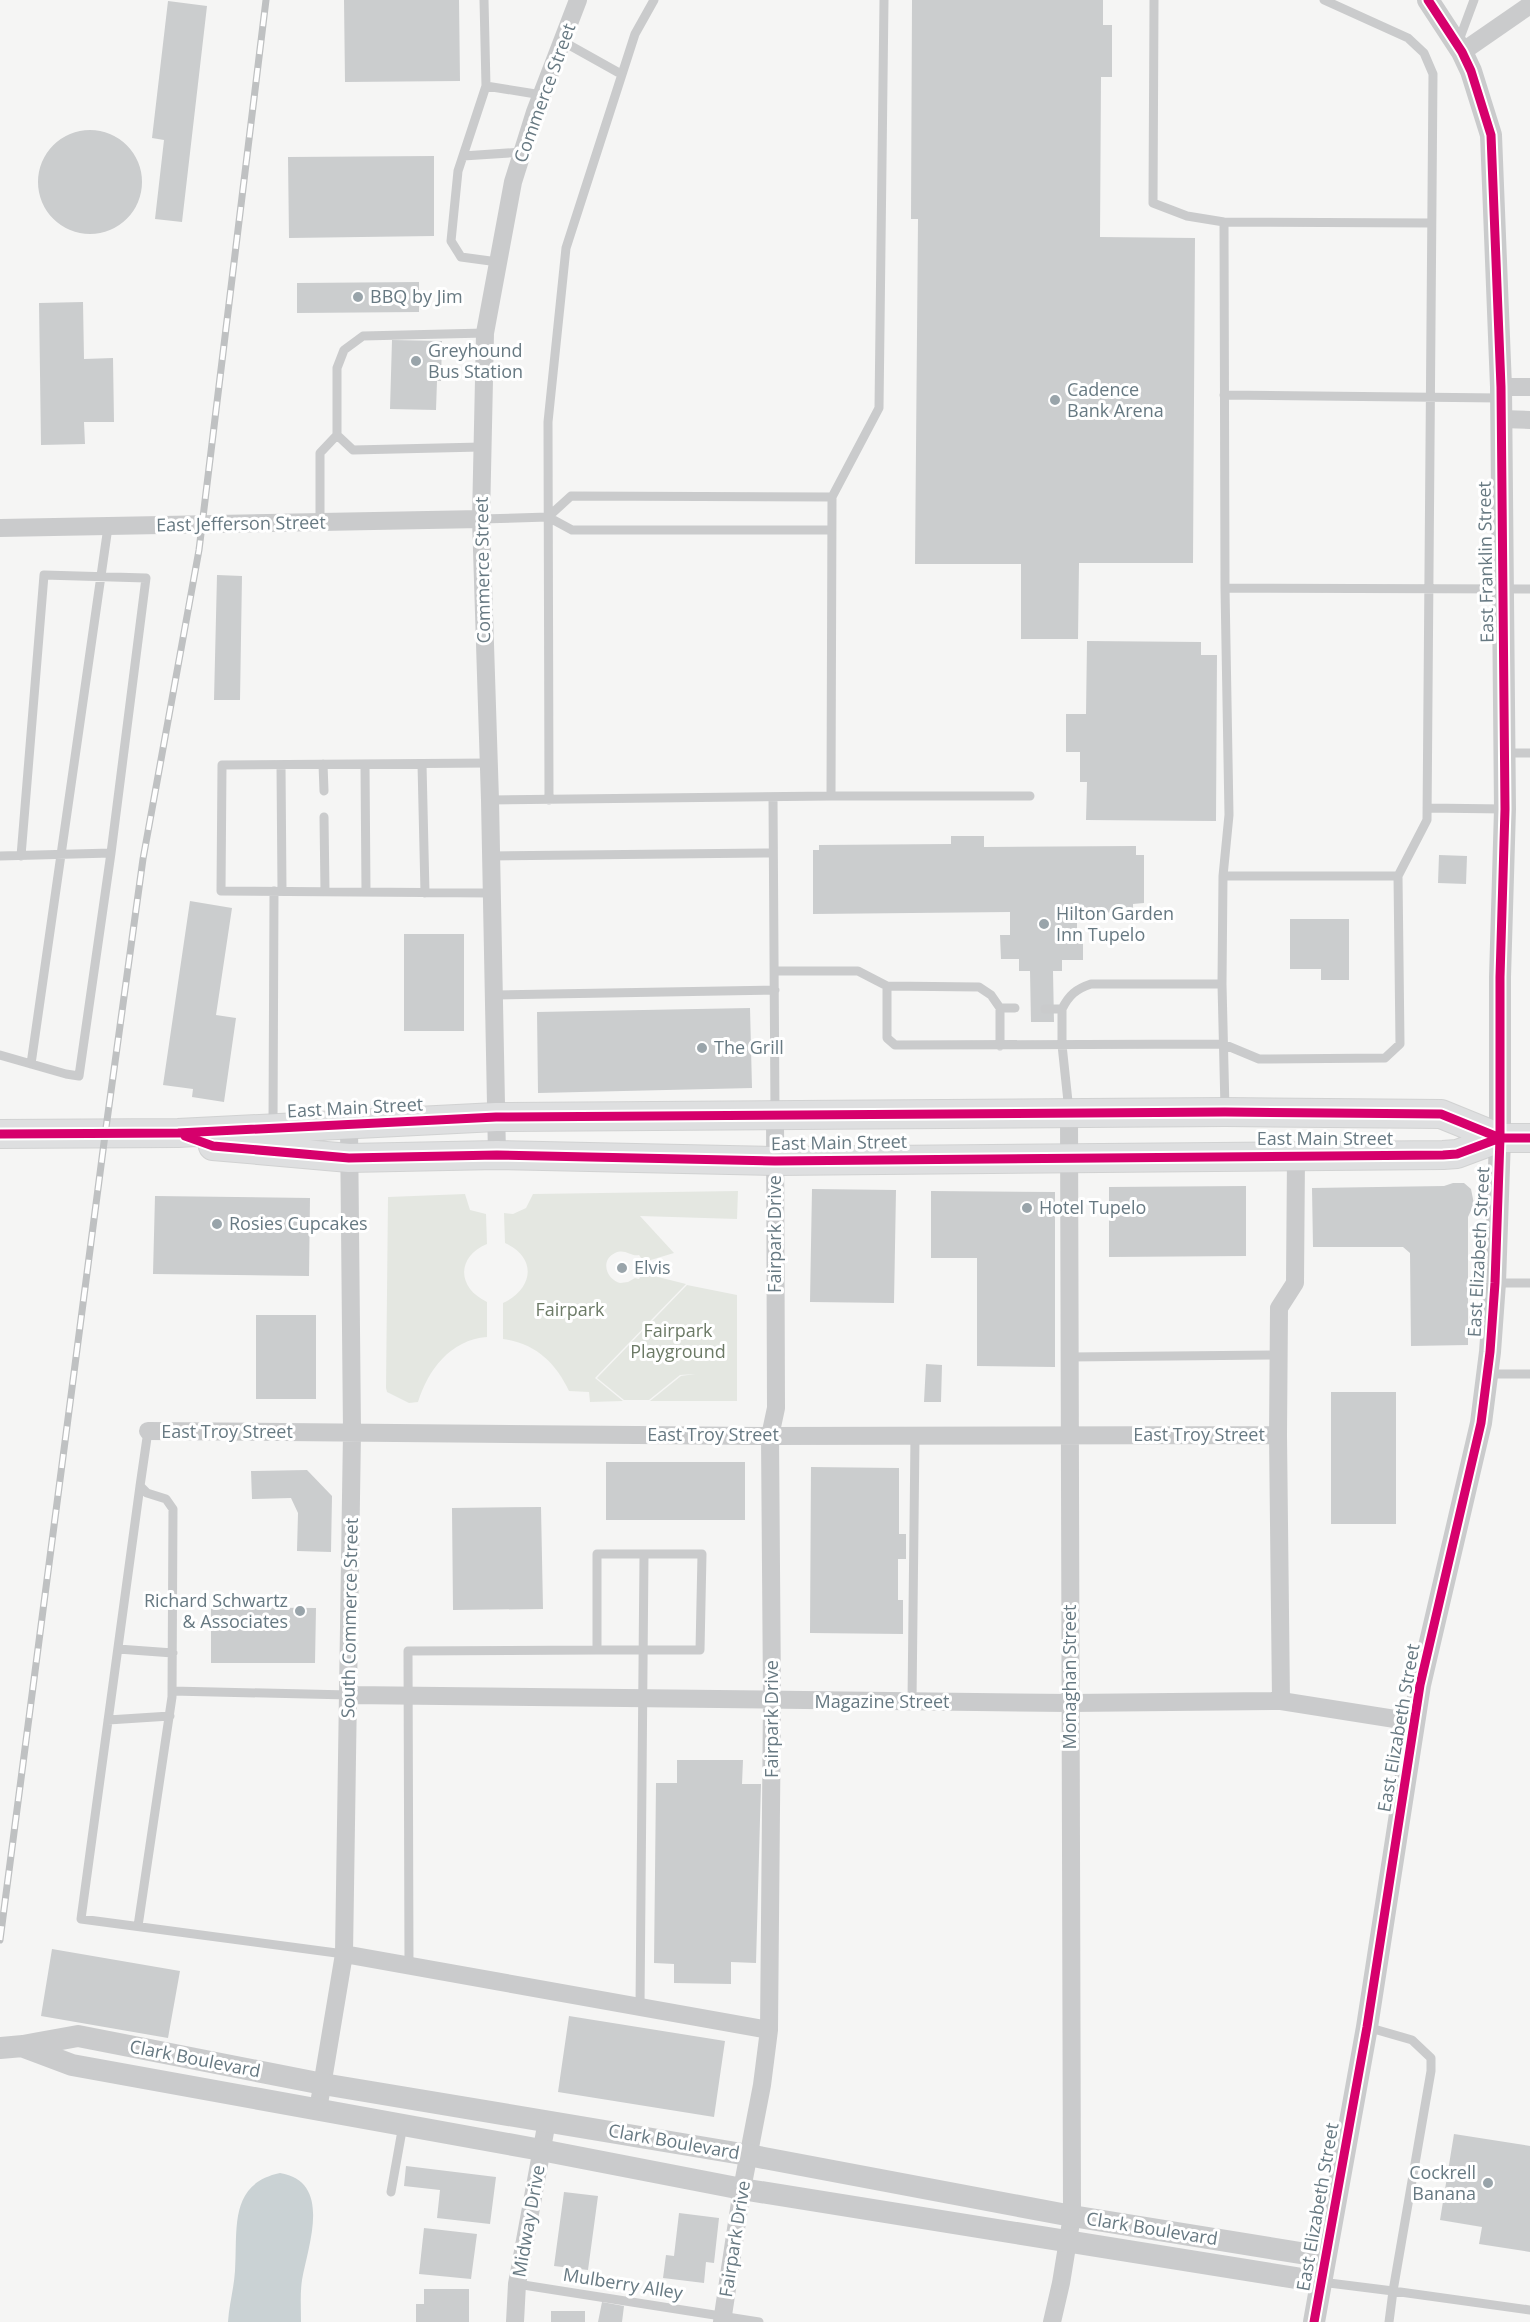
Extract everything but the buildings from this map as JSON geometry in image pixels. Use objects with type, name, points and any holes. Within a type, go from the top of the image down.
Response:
[{"type":"main road","name":"East Main Street","points":[[0,1134],[178,1133],[496,1116],[1225,1112],[1440,1114],[1500,1138]]},
{"type":"main road","name":"East Main Street","points":[[178,1133],[213,1146],[349,1158],[497,1155],[775,1161],[1450,1155],[1500,1138],[1530,1138]]},
{"type":"street","name":"Commerce Street","points":[[497,1155],[490,800],[481,519],[484,333],[513,182],[542,95],[578,0]]},
{"type":"street","name":"East Franklin Street","points":[[1428,0],[1471,71],[1491,135],[1501,401],[1505,809],[1500,977],[1500,1138]]},
{"type":"street","points":[[1459,48],[1530,4]]},
{"type":"street","points":[[1501,401],[1530,387]]},
{"type":"street","points":[[1501,401],[1530,420]]},
{"type":"street","name":"East Jefferson Street","points":[[0,528],[481,519]]},
{"type":"street","name":"Monaghan Street","points":[[1052,2322],[1072,2216],[1069,1113]]},
{"type":"street","name":"Fairpark Drive","points":[[723,2319],[769,2030],[772,1699],[770,1436],[776,1408],[775,1114]]},
{"type":"street","name":"South Commerce Street","points":[[318,2110],[344,1954],[352,1432],[349,1124]]},
{"type":"street","name":"East Elizabeth Street","points":[[1314,2322],[1367,2028],[1420,1685],[1481,1423],[1495,1283],[1500,1138]]},
{"type":"street","points":[[1281,1701],[1278,1435],[1280,1308],[1295,1283],[1296,1156]]},
{"type":"street","name":"East Troy Street","points":[[148,1431],[770,1436],[1278,1435]]},
{"type":"street","name":"Magazine Street","points":[[349,1695],[912,1702],[1281,1701],[1414,1722]]},
{"type":"street","points":[[344,1954],[769,2030]]},
{"type":"street","name":"Clark Boulevard","points":[[0,2048],[78,2036],[322,2084],[748,2155],[1072,2216],[1325,2257]]},
{"type":"street","name":"Clark Boulevard","points":[[22,2046],[72,2065],[742,2189],[1321,2282]]},
{"type":"street","name":"Midway Drive","points":[[515,2322],[517,2284],[547,2121]]},
{"type":"lane","points":[[484,0],[486,86],[458,171],[451,241],[461,256],[498,262]]},
{"type":"lane","points":[[549,800],[548,422],[566,248],[634,34],[654,0]]},
{"type":"lane","points":[[831,796],[832,497],[879,408],[884,0]]},
{"type":"lane","points":[[1154,0],[1153,203],[1187,216],[1224,222],[1431,224]]},
{"type":"lane","points":[[887,987],[887,1038],[894,1045],[1223,1044],[1259,1059],[1385,1058],[1400,1044],[1398,876],[1427,820],[1433,74],[1424,53],[1408,38],[1324,0]]},
{"type":"lane","points":[[1459,48],[1474,0]]},
{"type":"lane","points":[[562,41],[621,74]]},
{"type":"lane","points":[[486,86],[542,95]]},
{"type":"lane","points":[[463,156],[523,152]]},
{"type":"lane","points":[[1224,222],[1225,588],[1229,815],[1223,876],[1222,984],[1225,1112]]},
{"type":"lane","points":[[320,522],[320,453],[337,435],[337,368],[344,350],[363,336],[484,333]]},
{"type":"lane","points":[[1224,395],[1501,401]]},
{"type":"lane","points":[[337,435],[354,450],[481,447]]},
{"type":"lane","points":[[548,517],[571,496],[832,497]]},
{"type":"lane","points":[[481,519],[548,517],[572,530],[832,530]]},
{"type":"lane","points":[[31,1064],[108,527]]},
{"type":"lane","points":[[0,1055],[79,1076],[111,853],[146,578],[44,575],[21,856]]},
{"type":"lane","points":[[1225,588],[1530,589]]},
{"type":"lane","points":[[1504,753],[1530,753]]},
{"type":"lane","points":[[489,763],[222,765],[221,891],[491,893]]},
{"type":"lane","points":[[323,764],[324,791]]},
{"type":"lane","points":[[365,764],[366,892]]},
{"type":"lane","points":[[422,764],[425,893]]},
{"type":"lane","points":[[273,1128],[281,765]]},
{"type":"lane","points":[[490,800],[1030,796]]},
{"type":"lane","points":[[773,797],[775,1114]]},
{"type":"lane","points":[[1427,808],[1505,809]]},
{"type":"lane","points":[[324,817],[325,892]]},
{"type":"lane","points":[[0,856],[111,853]]},
{"type":"lane","points":[[490,856],[773,853]]},
{"type":"lane","points":[[1223,876],[1398,876]]},
{"type":"lane","points":[[775,971],[858,971],[887,987],[980,987],[991,995],[1000,1008],[1000,1046]]},
{"type":"lane","points":[[1069,1113],[1062,1045],[1062,1009],[1077,989],[1091,984],[1222,984]]},
{"type":"lane","points":[[493,995],[775,990]]},
{"type":"lane","points":[[1000,1008],[1015,1008]]},
{"type":"lane","points":[[1044,1009],[1062,1009]]},
{"type":"lane","points":[[1495,1283],[1530,1283]]},
{"type":"lane","points":[[1070,1357],[1279,1355]]},
{"type":"lane","points":[[1487,1374],[1530,1374]]},
{"type":"lane","points":[[148,1431],[81,1919],[344,1954]]},
{"type":"lane","points":[[912,1702],[915,1436]]},
{"type":"lane","points":[[138,1926],[170,1716],[173,1509],[166,1498],[147,1493],[140,1486]]},
{"type":"lane","points":[[409,1966],[408,1651],[700,1650],[702,1554],[597,1554],[597,1650]]},
{"type":"lane","points":[[640,2007],[644,1554]]},
{"type":"lane","points":[[118,1649],[172,1653]]},
{"type":"lane","points":[[172,1692],[349,1695]]},
{"type":"lane","points":[[108,1720],[170,1716]]},
{"type":"lane","points":[[1367,2028],[1412,2040],[1431,2058],[1431,2071],[1389,2322]]},
{"type":"lane","points":[[391,2192],[403,2125]]},
{"type":"lane","points":[[1321,2282],[1530,2310]]},
{"type":"lane","name":"Mulberry Alley","points":[[517,2284],[723,2319],[759,2322]]},
{"type":"green space","name":"Fairpark","points":[[738,1191],[737,1219],[640,1216],[674,1253],[644,1262],[639,1255],[619,1252],[607,1260],[608,1274],[620,1283],[635,1278],[639,1279],[642,1273],[686,1284],[595,1378],[623,1401],[590,1402],[589,1392],[569,1391],[551,1363],[535,1350],[503,1339],[503,1303],[521,1290],[528,1273],[523,1257],[516,1249],[505,1243],[504,1213],[513,1214],[526,1208],[533,1194]]},
{"type":"green space","points":[[465,1194],[470,1210],[486,1214],[487,1244],[470,1257],[465,1264],[464,1273],[470,1289],[487,1302],[487,1337],[474,1339],[452,1350],[434,1368],[418,1402],[409,1403],[387,1392],[386,1388],[388,1197]]},
{"type":"green space","name":"Fairpark Playground","points":[[687,1285],[737,1295],[737,1401],[650,1401],[681,1376],[695,1374],[680,1375],[649,1400],[624,1400],[597,1378]]},
{"type":"shaded area","points":[[280,2173],[296,2179],[307,2189],[312,2202],[312,2233],[301,2285],[301,2322],[228,2322],[239,2211],[251,2187],[263,2179]]},
{"type":"railway","points":[[0,1940],[143,859],[199,550],[266,0]]},
{"type":"cycle path","points":[[1314,2322],[1367,2027],[1420,1685],[1481,1423],[1490,1352],[1495,1283],[1500,1138],[1500,977],[1505,809],[1501,387],[1491,135],[1471,71],[1462,52],[1428,0]]},
{"type":"cycle path","points":[[0,1134],[178,1133],[496,1117],[1225,1112],[1441,1114],[1500,1138]]},
{"type":"cycle path","points":[[185,1136],[213,1146],[349,1158],[497,1155],[775,1161],[1443,1155],[1457,1154],[1500,1138],[1530,1138]]},
{"type":"place","name":"BBQ by Jim","points":[[358,297]]},
{"type":"place","name":"Greyhound Bus Station","points":[[416,361]]},
{"type":"place","name":"Cadence Bank Arena","points":[[1055,400]]},
{"type":"place","name":"Hilton Garden Inn Tupelo","points":[[1044,924]]},
{"type":"place","name":"The Grill","points":[[702,1048]]},
{"type":"place","name":"Hotel Tupelo","points":[[1027,1208]]},
{"type":"place","name":"Rosies Cupcakes","points":[[217,1224]]},
{"type":"place","name":"Elvis","points":[[622,1268]]},
{"type":"place","name":"Richard Schwartz & Associates","points":[[300,1611]]},
{"type":"place","name":"Cockrell Banana","points":[[1488,2183]]}]
